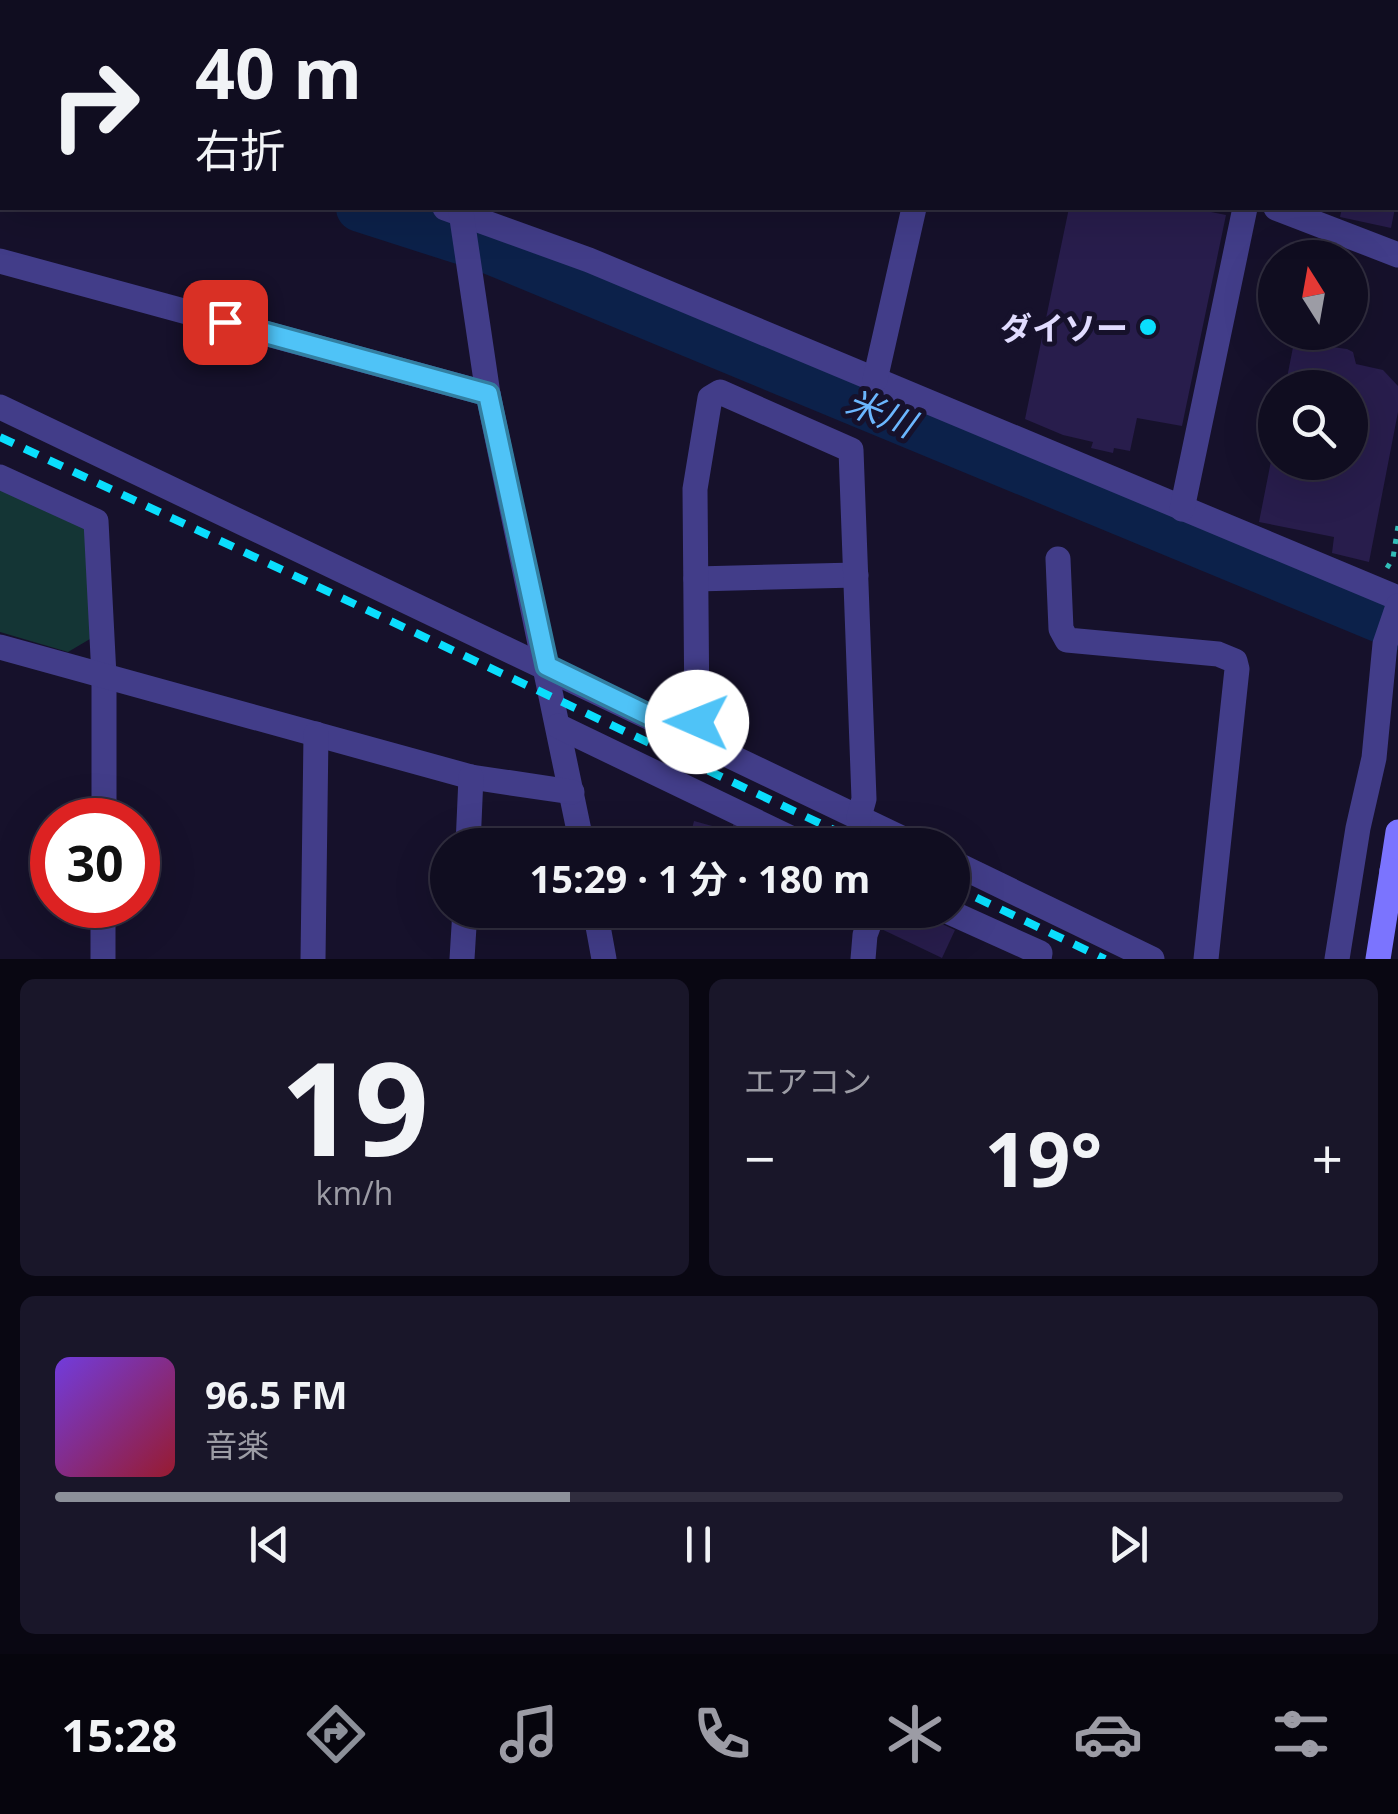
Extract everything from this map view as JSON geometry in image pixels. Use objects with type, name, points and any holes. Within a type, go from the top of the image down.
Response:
[{"type":"main road","points":[[1378,959],[1398,832]]},
{"type":"street","points":[[875,380],[914,210]]},
{"type":"street","points":[[1182,510],[1245,210]]},
{"type":"street","points":[[1281,210],[1398,255]]},
{"type":"street","points":[[456,216],[589,260],[1398,602],[1385,644],[1374,758],[1358,828],[1337,959]]},
{"type":"street","points":[[456,216],[468,255],[488,394],[579,828]]},
{"type":"street","points":[[0,261],[488,394]]},
{"type":"street","points":[[693,737],[697,722],[695,489],[710,398],[720,392],[851,450],[864,799],[859,817]]},
{"type":"street","points":[[0,406],[881,828]]},
{"type":"street","points":[[0,476],[96,521],[104,676],[104,798]]},
{"type":"street","points":[[1058,559],[1061,628],[1067,640],[1218,654],[1234,662],[1237,669],[1206,959]]},
{"type":"street","points":[[696,579],[856,575]]},
{"type":"street","points":[[0,648],[471,777],[572,792]]},
{"type":"street","points":[[558,726],[771,828]]},
{"type":"street","points":[[313,959],[316,734]]},
{"type":"street","points":[[469,828],[471,777]]},
{"type":"street","points":[[970,871],[1152,959]]},
{"type":"street","points":[[970,922],[1044,957]]},
{"type":"street","points":[[103,928],[103,959]]},
{"type":"street","points":[[462,959],[464,928]]},
{"type":"street","points":[[598,928],[604,959]]},
{"type":"street","points":[[862,959],[868,928]]},
{"type":"path","points":[[1376,574],[1394,561],[1398,526]]},
{"type":"green space","points":[[0,479],[94,522],[95,636],[68,652],[0,632]]},
{"type":"building","points":[[1069,210],[1201,210],[1226,215],[1182,426],[1137,418],[1130,451],[1114,448],[1113,453],[1091,448],[1093,442],[1025,419]]},
{"type":"building","points":[[1342,210],[1395,210],[1391,228],[1340,217]]},
{"type":"building","points":[[1292,350],[1349,350],[1356,364],[1383,370],[1398,386],[1398,412],[1369,562],[1332,553],[1334,537],[1259,522],[1267,480],[1368,480],[1368,370],[1289,370]]},
{"type":"building","points":[[735,818],[752,828],[732,828]]},
{"type":"building","points":[[694,821],[719,828],[692,828]]},
{"type":"building","points":[[879,928],[955,930],[942,958]]},
{"type":"waterway","name":"米川","points":[[366,210],[485,248],[1398,626]]},
{"type":"railway","points":[[0,437],[830,828]]},
{"type":"railway","points":[[970,895],[1105,959]]},
{"type":"place","name":"ダイソー","points":[[1148,327]]},
{"type":"route","points":[[225,322],[488,394],[547,666],[693,737],[697,722]]}]
